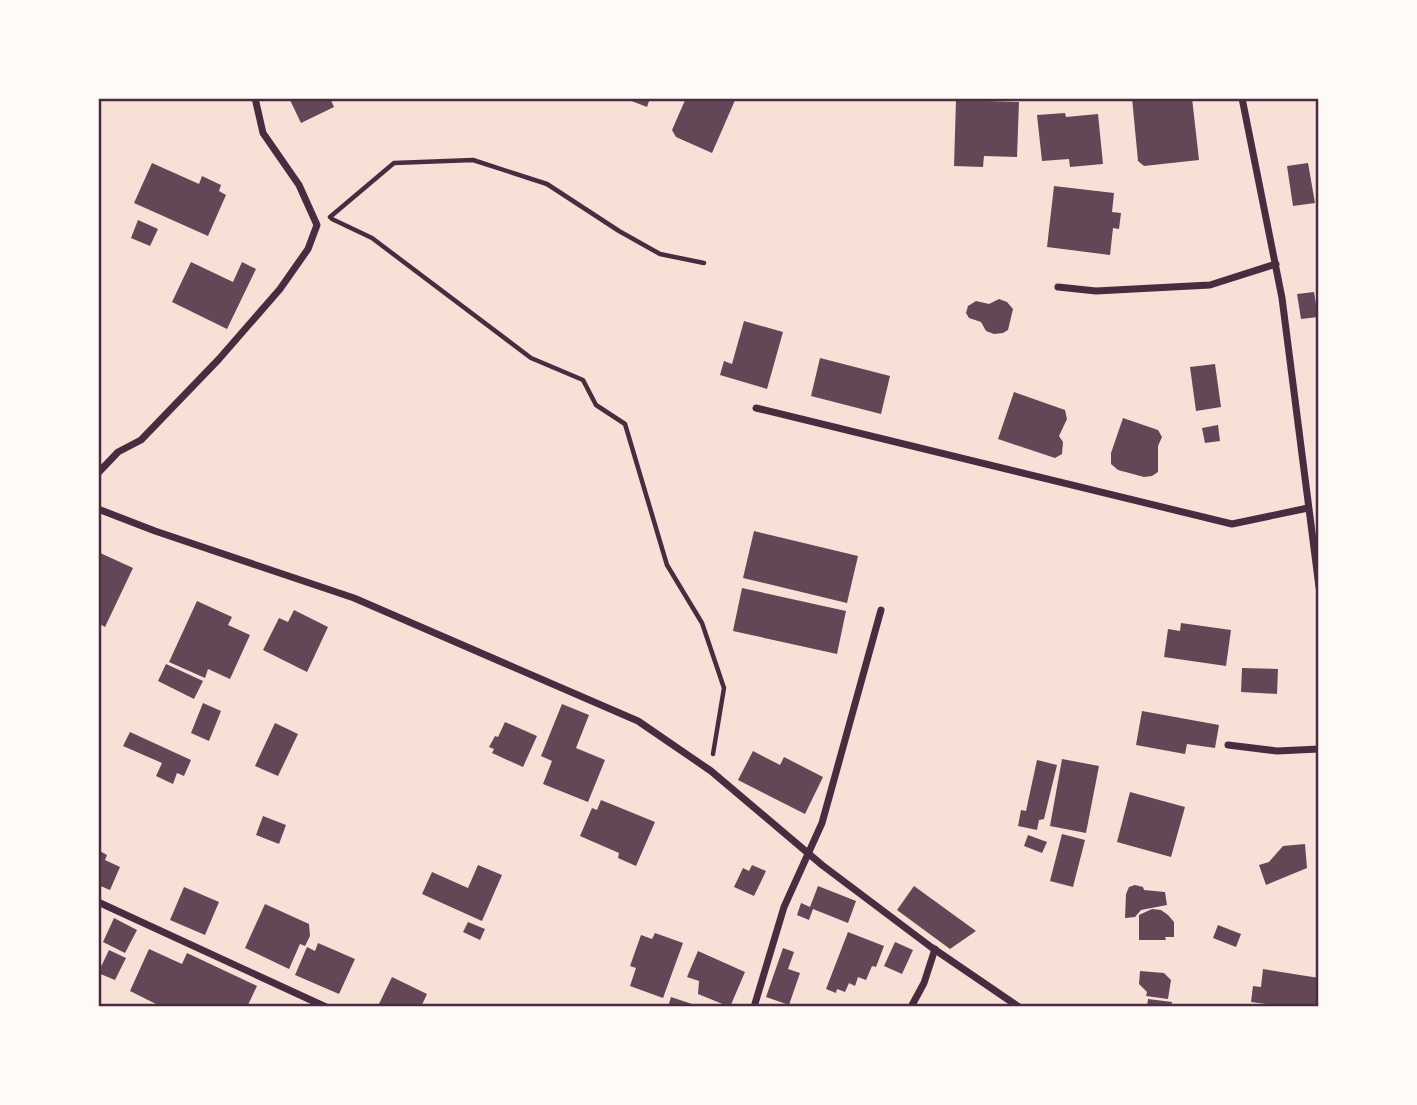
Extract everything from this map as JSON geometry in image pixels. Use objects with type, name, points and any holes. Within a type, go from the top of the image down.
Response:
[{"type":"street","points":[[98,473],[118,453],[141,440],[219,359],[280,289],[308,249],[317,225],[299,185],[263,133],[255,98]]},
{"type":"street","points":[[1242,98],[1276,264],[1319,587]]},
{"type":"street","points":[[1058,287],[1096,290],[1210,285],[1276,264]]},
{"type":"street","points":[[756,408],[1232,524],[1308,508]]},
{"type":"street","points":[[98,509],[354,598],[638,721],[711,771],[807,852],[936,949],[1019,1007]]},
{"type":"street","points":[[754,1007],[784,907],[822,823],[881,610]]},
{"type":"street","points":[[1228,745],[1277,751],[1319,750]]},
{"type":"street","points":[[98,902],[326,1007]]},
{"type":"street","points":[[911,1007],[936,949]]},
{"type":"path","points":[[329,218],[394,163],[473,160],[547,184],[660,254],[704,263]]},
{"type":"path","points":[[309,208],[372,238],[531,358],[583,380],[596,405],[625,424],[667,565],[702,623],[724,688],[711,771]]},
{"type":"building","points":[[330,98],[334,107],[301,123],[290,100]]},
{"type":"building","points":[[624,98],[650,98],[647,107]]},
{"type":"building","points":[[686,98],[736,98],[712,153],[676,137],[672,130]]},
{"type":"building","points":[[1132,98],[1192,98],[1199,160],[1144,166],[1138,161]]},
{"type":"building","points":[[956,100],[1019,102],[1017,157],[984,156],[983,167],[954,166]]},
{"type":"building","points":[[1065,113],[1066,117],[1098,114],[1103,164],[1070,167],[1069,159],[1042,161],[1037,115]]},
{"type":"building","points":[[152,163],[199,184],[202,176],[221,185],[219,191],[226,195],[208,236],[134,203]]},
{"type":"building","points":[[1308,163],[1315,203],[1293,206],[1287,166]]},
{"type":"building","points":[[1054,186],[1114,193],[1112,212],[1121,213],[1119,229],[1113,228],[1110,255],[1047,247]]},
{"type":"building","points":[[138,220],[158,229],[150,246],[131,238]]},
{"type":"building","points":[[191,262],[233,282],[242,262],[256,269],[227,329],[172,302]]},
{"type":"building","points":[[1314,292],[1318,317],[1301,319],[1297,294]]},
{"type":"building","points":[[999,299],[1007,302],[1013,309],[1008,330],[1003,333],[986,331],[981,322],[969,318],[966,313],[968,306],[976,301],[989,304]]},
{"type":"building","points":[[744,321],[783,332],[767,389],[720,375],[724,361],[732,364]]},
{"type":"building","points":[[820,358],[890,376],[881,414],[811,396]]},
{"type":"building","points":[[1215,364],[1221,407],[1196,411],[1190,367]]},
{"type":"building","points":[[1014,392],[1065,410],[1067,419],[1059,436],[1063,442],[1062,454],[1055,458],[998,439]]},
{"type":"building","points":[[1123,418],[1158,430],[1162,437],[1158,446],[1158,472],[1152,476],[1144,477],[1118,470],[1111,464],[1111,453]]},
{"type":"building","points":[[1218,425],[1220,441],[1205,443],[1202,428]]},
{"type":"building","points":[[754,531],[858,556],[847,603],[743,578]]},
{"type":"building","points":[[98,552],[133,568],[105,627],[98,623]]},
{"type":"building","points":[[742,588],[846,611],[837,654],[733,631]]},
{"type":"building","points":[[197,601],[232,617],[228,625],[250,635],[230,679],[208,669],[205,678],[169,662]]},
{"type":"building","points":[[294,610],[328,627],[307,672],[263,650],[279,618],[288,622]]},
{"type":"building","points":[[1181,623],[1231,630],[1226,666],[1164,657],[1168,629],[1180,631]]},
{"type":"building","points":[[166,664],[203,681],[194,699],[158,681]]},
{"type":"building","points":[[1242,668],[1278,669],[1277,694],[1241,692]]},
{"type":"building","points":[[203,703],[221,711],[209,741],[191,733]]},
{"type":"building","points":[[562,704],[589,715],[576,748],[605,760],[588,802],[543,784],[552,761],[541,756]]},
{"type":"building","points":[[1142,711],[1219,725],[1215,748],[1187,744],[1185,754],[1136,745]]},
{"type":"building","points":[[505,722],[537,736],[523,767],[492,753],[494,749],[489,747],[495,736],[498,737]]},
{"type":"building","points":[[275,723],[298,734],[278,776],[255,766]]},
{"type":"building","points":[[130,732],[191,760],[184,776],[177,773],[173,784],[156,776],[162,763],[123,746]]},
{"type":"building","points":[[753,751],[780,765],[784,757],[823,777],[805,814],[738,780]]},
{"type":"building","points":[[1062,759],[1099,766],[1086,833],[1050,826]]},
{"type":"building","points":[[1037,760],[1057,765],[1044,819],[1039,820],[1037,830],[1018,826],[1021,810],[1026,811]]},
{"type":"building","points":[[1130,792],[1185,807],[1171,857],[1117,842]]},
{"type":"building","points":[[601,800],[655,822],[636,866],[618,858],[619,853],[580,836],[592,808],[597,810]]},
{"type":"building","points":[[263,816],[286,825],[279,844],[256,835]]},
{"type":"building","points":[[1062,834],[1085,840],[1073,887],[1050,881]]},
{"type":"building","points":[[1028,835],[1047,842],[1042,853],[1024,846]]},
{"type":"building","points":[[1305,844],[1307,868],[1266,885],[1259,865],[1269,862],[1283,846]]},
{"type":"building","points":[[98,850],[107,855],[105,860],[120,867],[110,890],[98,885]]},
{"type":"building","points":[[478,865],[502,875],[482,921],[422,894],[432,872],[468,888]]},
{"type":"building","points":[[752,865],[766,871],[754,896],[734,887],[743,868],[749,871]]},
{"type":"building","points":[[818,886],[856,901],[848,923],[813,909],[809,920],[797,915],[801,903],[810,907]]},
{"type":"building","points":[[914,886],[976,931],[950,949],[897,910]]},
{"type":"building","points":[[184,887],[219,902],[205,935],[170,920]]},
{"type":"building","points":[[1129,887],[1143,887],[1144,890],[1165,892],[1167,905],[1141,910],[1135,917],[1125,918],[1126,894]]},
{"type":"building","points":[[265,904],[309,924],[310,936],[305,946],[300,944],[289,969],[245,948]]},
{"type":"building","points":[[1152,909],[1161,910],[1174,922],[1174,937],[1165,937],[1166,940],[1139,940],[1139,915]]},
{"type":"building","points":[[114,918],[137,930],[125,953],[103,942]]},
{"type":"building","points":[[468,922],[485,929],[480,940],[463,932]]},
{"type":"building","points":[[1218,925],[1241,934],[1236,947],[1213,938]]},
{"type":"building","points":[[848,932],[884,946],[876,967],[872,966],[866,980],[858,977],[855,986],[849,983],[845,992],[837,989],[836,993],[826,989]]},
{"type":"building","points":[[655,933],[683,943],[663,998],[630,986],[636,968],[630,966],[641,935],[652,939]]},
{"type":"building","points":[[895,942],[913,950],[902,974],[884,966]]},
{"type":"building","points":[[318,943],[355,959],[339,994],[295,975],[307,947],[315,951]]},
{"type":"building","points":[[783,948],[794,952],[788,969],[800,973],[789,1005],[766,997]]},
{"type":"building","points":[[149,949],[182,964],[187,953],[257,986],[247,1007],[162,1007],[130,991]]},
{"type":"building","points":[[109,950],[126,958],[115,980],[98,973]]},
{"type":"building","points":[[698,951],[745,972],[730,1007],[698,994],[699,981],[687,977]]},
{"type":"building","points":[[1263,969],[1319,978],[1318,1007],[1265,1007],[1266,1004],[1251,1002],[1253,986],[1261,987]]},
{"type":"building","points":[[1140,971],[1164,973],[1171,980],[1168,999],[1146,996],[1147,992],[1139,984]]},
{"type":"building","points":[[392,977],[427,994],[421,1007],[378,1006]]},
{"type":"building","points":[[671,997],[701,1007],[668,1007]]},
{"type":"building","points":[[1148,999],[1172,1002],[1171,1007],[1147,1007]]}]
